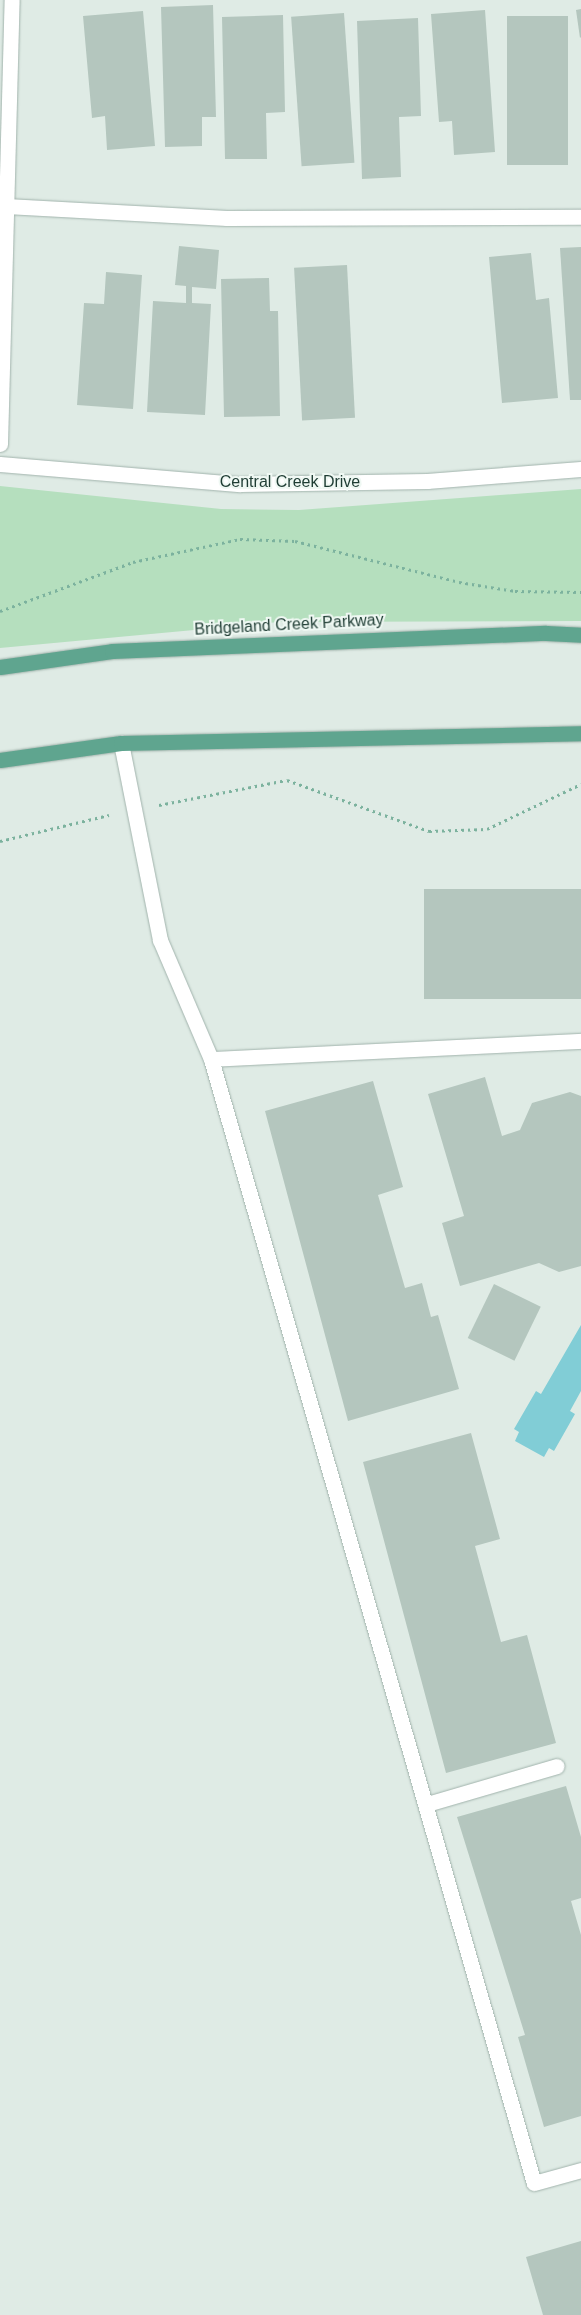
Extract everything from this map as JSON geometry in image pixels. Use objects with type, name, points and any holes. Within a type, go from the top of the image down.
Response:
[{"type":"main road","name":"Bridgeland Creek Parkway","points":[[0,667],[112,651],[536,633],[581,636]]},
{"type":"main road","points":[[0,760],[121,743],[581,733]]},
{"type":"street","points":[[0,444],[12,0]]},
{"type":"street","points":[[6,206],[227,218],[581,217]]},
{"type":"street","name":"Central Creek Drive","points":[[0,464],[240,484],[427,481],[581,469]]},
{"type":"street","points":[[121,743],[160,940],[211,1059],[534,2183],[581,2170]]},
{"type":"street","points":[[211,1059],[581,1041]]},
{"type":"street","points":[[426,1804],[556,1766]]},
{"type":"path","points":[[0,612],[133,562],[240,539],[295,541],[450,580],[515,591],[581,592]]},
{"type":"path","points":[[0,841],[134,810],[286,780],[429,830],[487,829],[581,784]]},
{"type":"green space","points":[[0,486],[221,509],[299,510],[581,489],[581,621],[279,622],[0,648]]},
{"type":"water","points":[[581,1325],[581,1391],[570,1411],[575,1414],[554,1451],[549,1448],[544,1457],[515,1441],[519,1432],[514,1429],[536,1391],[541,1394]]},
{"type":"building","points":[[213,5],[216,117],[202,117],[202,146],[165,147],[161,7]]},
{"type":"building","points":[[581,9],[581,37],[580,38],[576,10]]},
{"type":"building","points":[[485,10],[495,152],[454,155],[452,121],[439,122],[431,14]]},
{"type":"building","points":[[143,11],[155,146],[107,150],[105,116],[92,118],[83,16]]},
{"type":"building","points":[[344,13],[354,163],[302,166],[291,17]]},
{"type":"building","points":[[283,15],[285,112],[266,113],[267,159],[225,159],[222,17]]},
{"type":"building","points":[[507,16],[568,16],[568,165],[507,165]]},
{"type":"building","points":[[418,18],[421,116],[399,117],[401,177],[362,179],[357,21]]},
{"type":"building","points":[[179,246],[219,250],[216,289],[192,287],[192,303],[211,304],[205,415],[147,412],[153,301],[186,303],[186,286],[175,285]]},
{"type":"building","points":[[581,247],[581,400],[570,400],[560,248]]},
{"type":"building","points":[[531,253],[536,300],[549,298],[558,398],[502,403],[489,257]]},
{"type":"building","points":[[347,265],[355,418],[302,421],[294,268]]},
{"type":"building","points":[[106,272],[142,275],[133,409],[77,405],[84,303],[104,304]]},
{"type":"building","points":[[269,278],[270,311],[278,311],[280,416],[224,417],[221,279]]},
{"type":"building","points":[[424,889],[581,889],[581,999],[424,999]]},
{"type":"building","points":[[485,1077],[502,1136],[520,1130],[532,1103],[570,1092],[581,1096],[581,1266],[559,1272],[539,1263],[460,1286],[442,1223],[464,1216],[428,1094]]},
{"type":"building","points":[[373,1081],[403,1187],[378,1195],[405,1288],[422,1283],[431,1317],[438,1315],[459,1389],[348,1421],[265,1111]]},
{"type":"building","points":[[494,1284],[541,1307],[514,1361],[468,1338]]},
{"type":"building","points":[[471,1433],[500,1539],[475,1546],[501,1642],[527,1635],[556,1743],[446,1773],[363,1462]]},
{"type":"building","points":[[566,1786],[581,1837],[581,1898],[571,1901],[581,1935],[581,2116],[544,2127],[518,2037],[525,2035],[457,1817]]},
{"type":"building","points":[[581,2241],[581,2315],[543,2315],[526,2257]]}]
